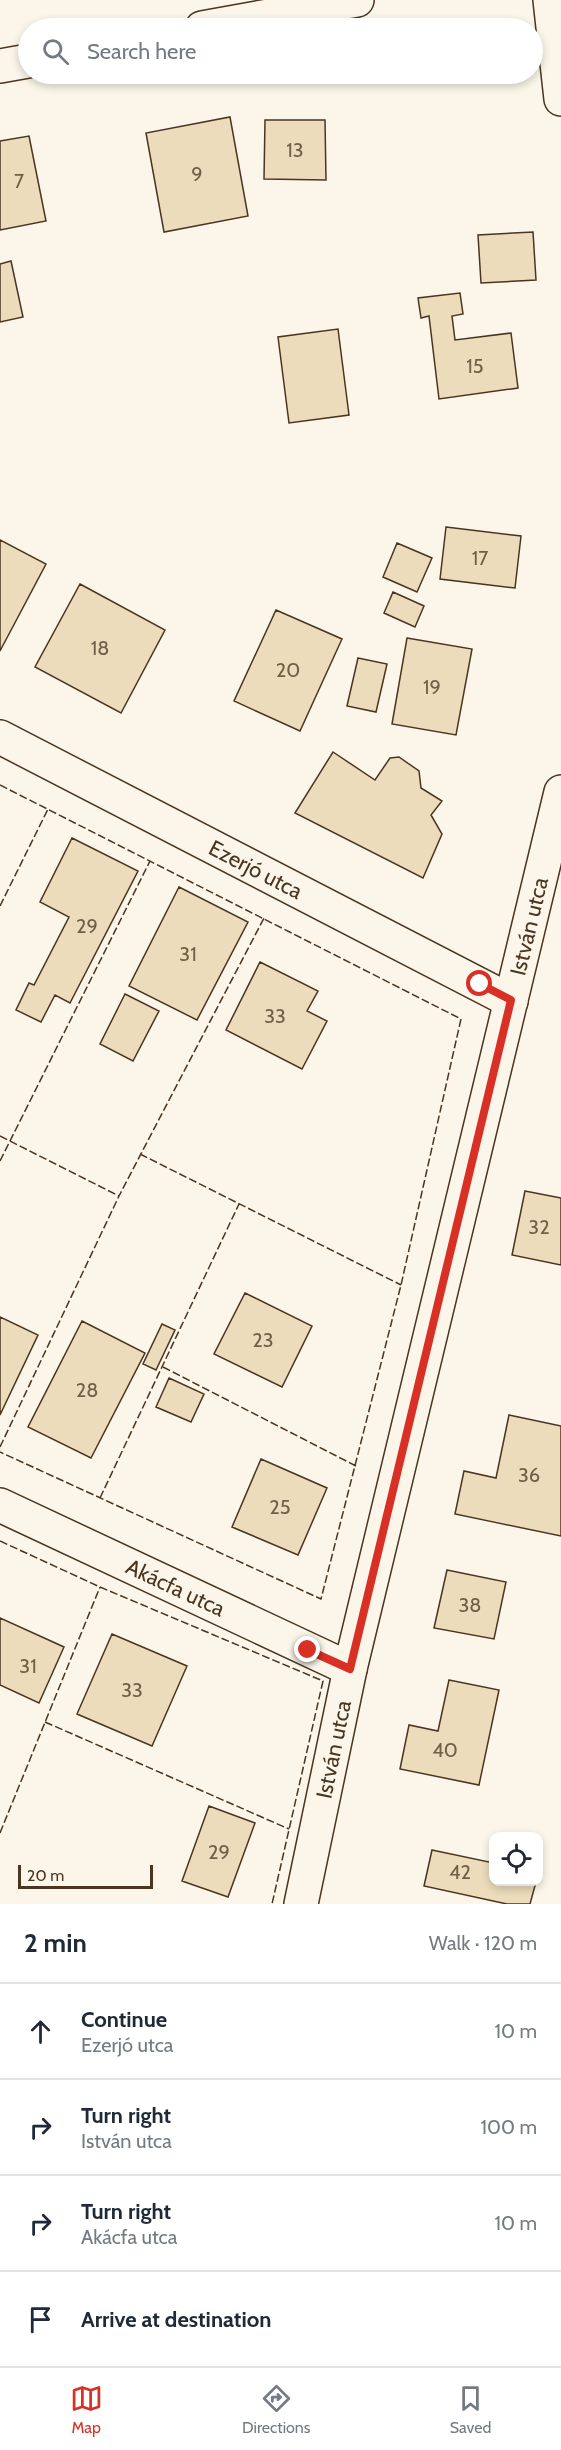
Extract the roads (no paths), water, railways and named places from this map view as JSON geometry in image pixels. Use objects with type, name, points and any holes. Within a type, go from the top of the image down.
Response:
[{"type":"street","points":[[257,18],[357,0]]},
{"type":"street","points":[[550,0],[561,99]]},
{"type":"street","points":[[0,66],[18,63]]},
{"type":"street","name":"Ezerjó utca","points":[[0,737],[511,1000]]},
{"type":"street","name":"István utca","points":[[301,1904],[350,1669],[561,792]]},
{"type":"street","name":"Akácfa utca","points":[[0,1505],[350,1669]]}]
